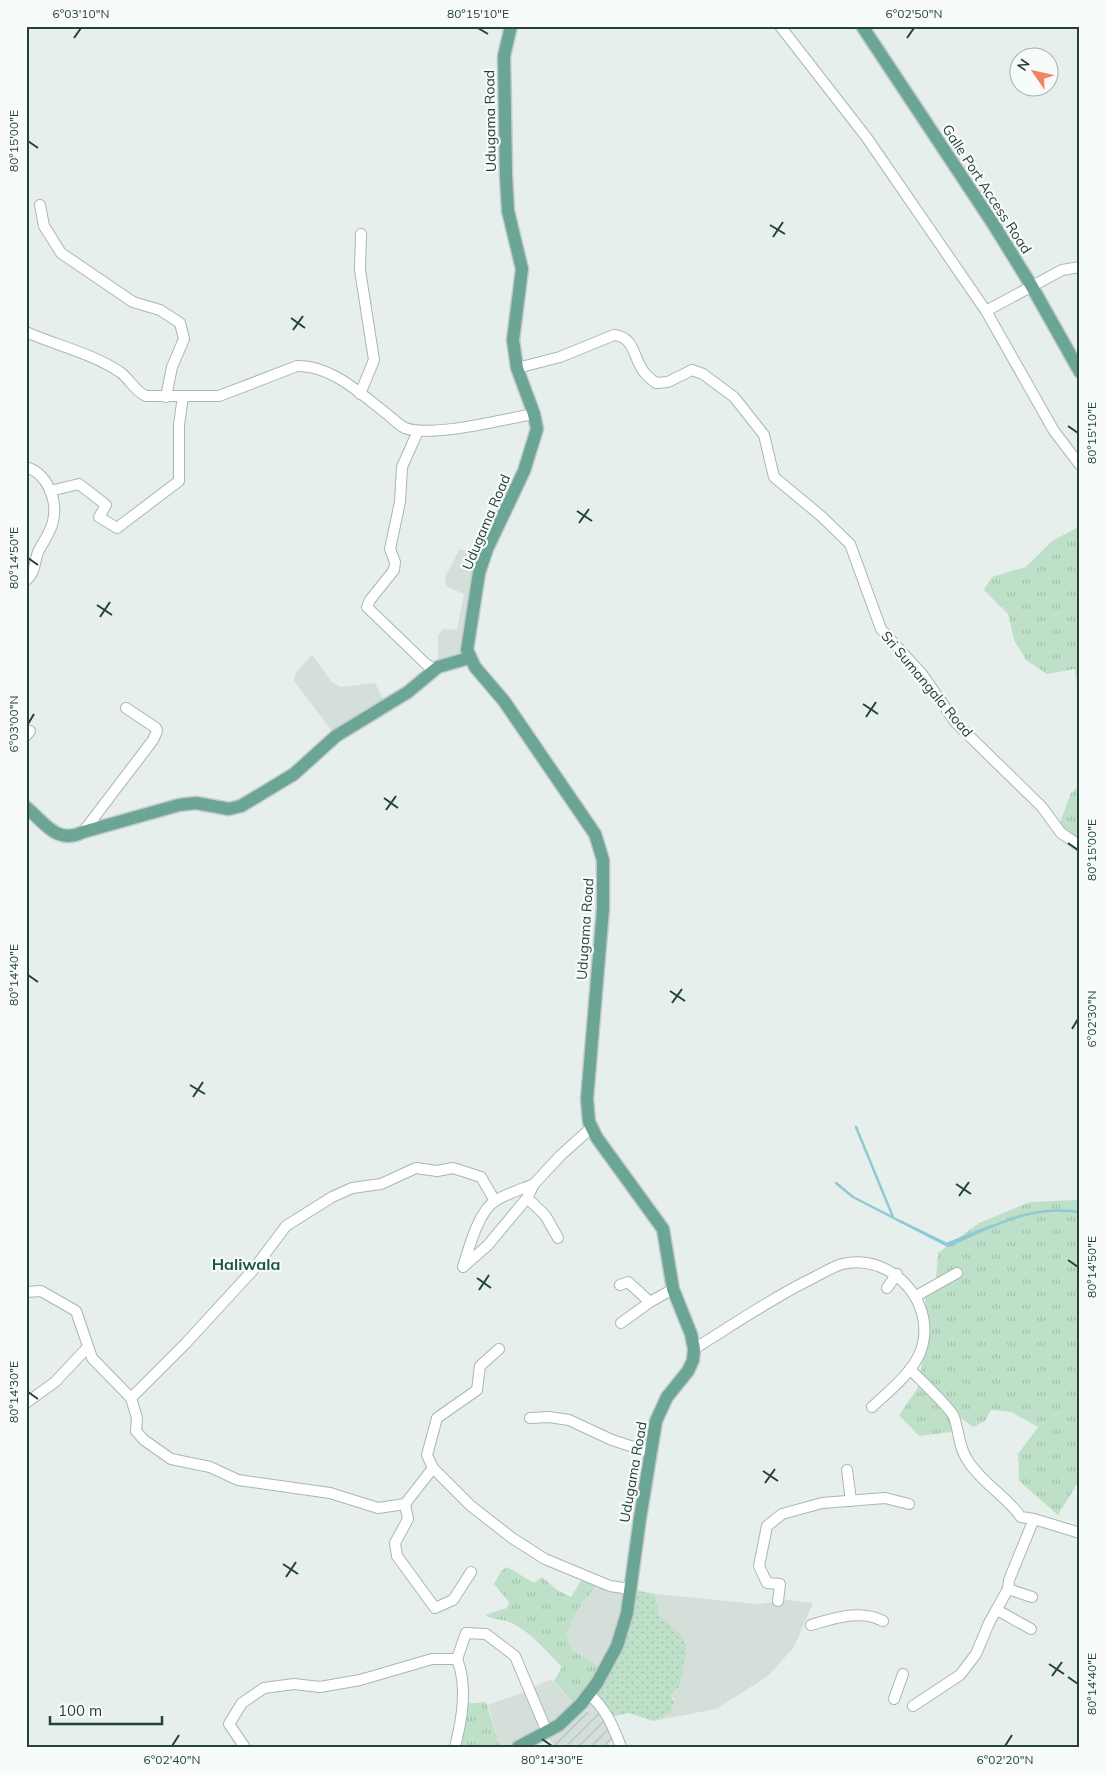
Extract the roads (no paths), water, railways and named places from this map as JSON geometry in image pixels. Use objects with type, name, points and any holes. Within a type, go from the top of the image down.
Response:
[{"type":"main road","name":"Udugama Road","points":[[511,26],[504,56],[506,175],[508,212],[522,269],[513,328],[517,368],[534,414],[537,429],[530,453],[479,573],[467,650],[470,658],[504,701],[584,815],[600,848],[604,879],[587,1099],[591,1128],[664,1230],[673,1289],[691,1334],[694,1350],[693,1360],[688,1371],[667,1397],[655,1426],[627,1613],[617,1646],[608,1666],[589,1694],[559,1725],[518,1747]]},
{"type":"main road","name":"Galle Port Access Road","points":[[862,26],[1031,285],[1080,372]]},
{"type":"main road","points":[[26,807],[57,835],[72,838],[83,832],[179,805],[196,803],[229,809],[241,806],[294,774],[336,736],[408,692],[438,667],[470,658]]},
{"type":"street","points":[[780,26],[867,138],[986,311],[1054,431],[1080,465]]},
{"type":"street","points":[[40,205],[44,226],[61,253],[134,302],[160,310],[180,323],[184,339],[172,368],[166,397]]},
{"type":"street","points":[[360,394],[374,360],[360,270],[361,234]]},
{"type":"street","points":[[986,311],[1031,285],[1062,270],[1080,267]]},
{"type":"street","points":[[26,332],[53,344],[82,352],[121,372],[141,394],[166,397],[220,396],[297,366],[307,366],[316,367],[346,383],[403,427],[418,431],[445,430],[534,414]]},
{"type":"street","name":"Sri Sumangala Road","points":[[517,368],[560,357],[614,335],[622,336],[628,341],[644,372],[656,383],[668,382],[692,370],[703,374],[734,397],[764,435],[774,477],[821,516],[850,544],[881,629],[922,674],[956,723],[1042,807],[1061,833],[1080,846]]},
{"type":"street","points":[[50,490],[79,484],[106,505],[99,517],[116,528],[179,480],[179,425],[183,396]]},
{"type":"street","points":[[418,431],[402,467],[400,502],[390,549],[395,562],[394,570],[370,600],[368,608],[426,664],[432,668],[438,667]]},
{"type":"street","points":[[26,467],[36,470],[43,476],[50,490],[53,521],[37,555],[34,571],[26,580]]},
{"type":"street","points":[[83,832],[153,740],[157,731],[156,728],[126,708]]},
{"type":"street","points":[[534,1184],[495,1201],[486,1210],[472,1239],[463,1267],[488,1245],[527,1198],[534,1184],[560,1156],[591,1128]]},
{"type":"street","points":[[130,1398],[186,1344],[253,1270],[286,1226],[332,1197],[352,1188],[381,1184],[416,1168],[437,1171],[453,1168],[481,1177],[495,1201]]},
{"type":"street","points":[[527,1198],[545,1215],[558,1238]]},
{"type":"street","points":[[694,1350],[780,1295],[841,1265],[856,1263],[875,1265],[897,1274],[916,1296],[925,1327],[920,1353],[910,1369],[872,1407]]},
{"type":"street","points":[[916,1296],[957,1273]]},
{"type":"street","points":[[887,1288],[897,1274]]},
{"type":"street","points":[[620,1285],[628,1282],[650,1302]]},
{"type":"street","points":[[621,1323],[650,1302],[673,1289]]},
{"type":"street","points":[[26,1292],[41,1291],[76,1311],[92,1358],[130,1398],[137,1418],[136,1431],[144,1440],[171,1458],[210,1467],[238,1480],[330,1493],[378,1508],[405,1504],[432,1468]]},
{"type":"street","points":[[26,1403],[55,1382],[88,1348]]},
{"type":"street","points":[[500,1349],[480,1366],[477,1390],[437,1418],[427,1455],[432,1468],[470,1506],[512,1538],[545,1559],[610,1586],[630,1589]]},
{"type":"street","points":[[910,1369],[954,1416],[956,1430],[967,1460],[994,1491],[1011,1503],[1021,1517],[1080,1533]]},
{"type":"street","points":[[530,1418],[549,1417],[569,1420],[612,1440],[652,1454]]},
{"type":"street","points":[[847,1470],[851,1501]]},
{"type":"street","points":[[778,1601],[780,1584],[768,1583],[759,1566],[767,1526],[782,1514],[822,1503],[885,1498],[909,1504]]},
{"type":"street","points":[[405,1504],[408,1519],[395,1543],[397,1556],[435,1608],[453,1600],[471,1572]]},
{"type":"street","points":[[913,1706],[960,1675],[976,1654],[1008,1585],[1034,1519]]},
{"type":"street","points":[[1008,1585],[1032,1597]]},
{"type":"street","points":[[997,1610],[1031,1629]]},
{"type":"street","points":[[811,1625],[860,1614],[872,1615],[883,1621]]},
{"type":"street","points":[[455,1747],[464,1691],[463,1674],[458,1659],[466,1633],[486,1634],[515,1656],[547,1732]]},
{"type":"street","points":[[244,1746],[230,1724],[242,1703],[264,1688],[294,1684],[320,1687],[360,1680],[432,1659],[458,1659]]},
{"type":"street","points":[[894,1699],[903,1674]]},
{"type":"street","points":[[589,1694],[601,1705],[609,1717],[621,1747]]},
{"type":"waterway","points":[[856,1127],[893,1217]]},
{"type":"waterway","points":[[836,1183],[853,1197],[948,1246],[1027,1214],[1061,1210],[1080,1212]]},
{"type":"waterway","points":[[900,1221],[947,1244],[991,1226]]},
{"type":"district","name":"Haliwala","points":[[246,1264]]}]
